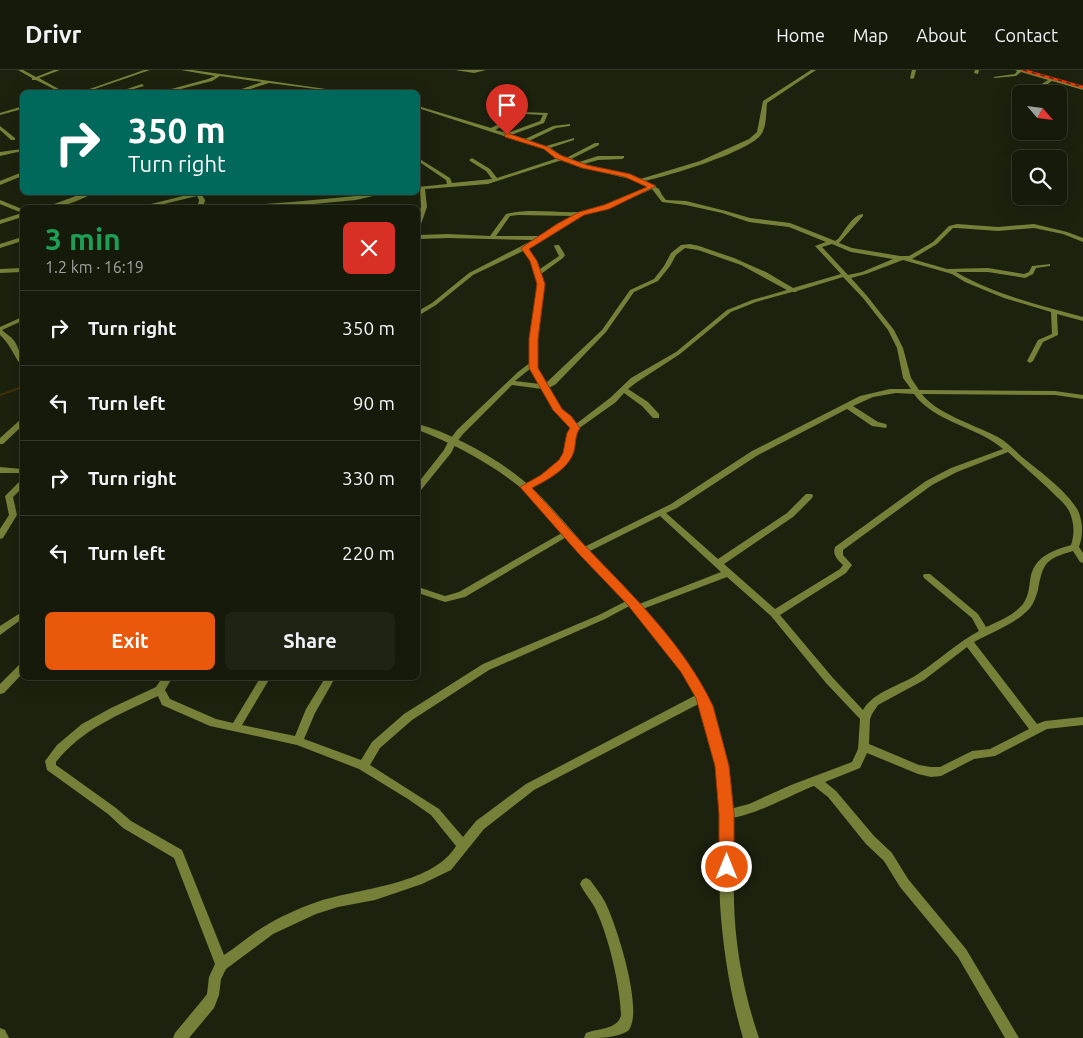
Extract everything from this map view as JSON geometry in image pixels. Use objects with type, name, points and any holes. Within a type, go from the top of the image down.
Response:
[{"type":"street","points":[[20,70],[34,79],[59,90]]},
{"type":"street","points":[[34,79],[58,70]]},
{"type":"street","points":[[89,90],[148,70]]},
{"type":"street","points":[[183,70],[330,90]]},
{"type":"street","points":[[457,70],[474,72],[484,70]]},
{"type":"street","points":[[640,180],[657,178],[731,151],[752,140],[760,132],[766,102],[814,70]]},
{"type":"street","points":[[912,78],[914,70]]},
{"type":"street","points":[[995,77],[1016,74],[1019,70],[1083,87]]},
{"type":"street","points":[[1029,70],[1083,87]]},
{"type":"street","points":[[173,90],[207,81],[219,75]]},
{"type":"street","points":[[1046,85],[1051,80]]},
{"type":"street","points":[[244,90],[268,82]]},
{"type":"street","points":[[127,90],[142,85]]},
{"type":"street","points":[[101,86],[114,90]]},
{"type":"street","points":[[0,114],[20,109]]},
{"type":"street","points":[[420,109],[546,148],[579,164],[640,180],[658,190],[659,196],[664,201],[686,203],[749,220],[790,225],[857,252],[903,259],[946,270],[1006,297],[1083,319]]},
{"type":"street","points":[[491,130],[524,114],[544,114],[547,116],[542,122],[507,135]]},
{"type":"street","points":[[525,141],[555,127],[568,125]]},
{"type":"street","points":[[0,127],[13,139]]},
{"type":"street","points":[[546,148],[572,139]]},
{"type":"street","points":[[420,218],[424,207],[420,187],[488,182],[565,158],[597,144]]},
{"type":"street","points":[[0,154],[20,150]]},
{"type":"street","points":[[598,158],[604,151]]},
{"type":"street","points":[[579,164],[598,158],[622,157]]},
{"type":"street","points":[[420,160],[448,179],[450,184]]},
{"type":"street","points":[[472,160],[488,170],[495,179]]},
{"type":"street","points":[[0,183],[20,175]]},
{"type":"street","points":[[420,313],[434,304],[471,274],[524,248],[559,226],[582,214],[607,207],[653,186]]},
{"type":"street","points":[[57,205],[87,195]]},
{"type":"street","points":[[150,205],[195,195]]},
{"type":"street","points":[[272,205],[372,195]]},
{"type":"street","points":[[0,202],[20,210]]},
{"type":"street","points":[[492,238],[508,215],[518,213],[582,214]]},
{"type":"street","points":[[861,215],[850,225],[842,238],[835,242],[818,246],[880,314],[900,348],[907,378],[916,392],[931,408],[998,440],[1069,504],[1074,512],[1077,523],[1078,537],[1075,546],[1083,560]]},
{"type":"street","points":[[0,222],[20,216]]},
{"type":"street","points":[[525,487],[544,477],[563,462],[568,453],[572,433],[575,428],[613,400],[634,380],[678,352],[729,311],[754,301],[846,276],[864,273],[903,259],[935,243],[951,227],[998,229],[1034,226],[1065,233],[1083,240]]},
{"type":"street","points":[[420,237],[448,235],[492,238],[542,238]]},
{"type":"street","points":[[0,246],[20,240]]},
{"type":"street","points":[[537,274],[561,257],[562,255],[557,246]]},
{"type":"street","points":[[510,383],[545,387],[561,375],[604,331],[632,291],[656,280],[673,254],[683,246],[700,248],[744,263],[794,291]]},
{"type":"street","points":[[524,248],[534,261],[541,284],[534,339],[533,363],[535,373],[558,410],[568,418],[575,428]]},
{"type":"street","points":[[946,270],[983,270],[1025,276],[1031,273],[1034,267],[1048,266]]},
{"type":"street","points":[[0,271],[20,270]]},
{"type":"street","points":[[1030,361],[1040,341],[1055,335],[1054,312]]},
{"type":"street","points":[[20,321],[0,330],[12,342],[20,360]]},
{"type":"street","points":[[420,486],[448,451],[452,442],[510,383],[533,363]]},
{"type":"street","points":[[896,390],[907,378]]},
{"type":"street","points":[[623,389],[645,404],[656,416]]},
{"type":"street","points":[[583,551],[661,513],[756,453],[848,406],[882,392],[896,390],[916,392],[1055,393],[1083,397]]},
{"type":"street","points":[[848,406],[875,424],[883,426]]},
{"type":"street","points":[[0,442],[20,425]]},
{"type":"street","points":[[420,428],[484,459],[525,487],[634,605],[686,668],[702,696],[722,766],[726,814],[727,903],[731,950],[746,1036]]},
{"type":"street","points":[[774,614],[844,571],[848,565],[839,556],[838,549],[929,483],[954,470],[1007,450]]},
{"type":"street","points":[[0,470],[20,471]]},
{"type":"street","points":[[0,536],[13,515],[9,496],[20,486]]},
{"type":"street","points":[[717,564],[790,515],[809,496]]},
{"type":"street","points":[[661,513],[774,614],[806,650],[843,698],[865,718]]},
{"type":"street","points":[[420,591],[445,599],[462,596],[567,533]]},
{"type":"street","points":[[726,814],[738,813],[754,808],[770,798],[856,764],[862,757],[865,747],[865,718],[870,707],[877,700],[914,682],[968,642],[1020,612],[1027,605],[1032,594],[1038,565],[1043,558],[1075,546]]},
{"type":"street","points":[[362,766],[376,746],[408,717],[486,667],[602,617],[728,573]]},
{"type":"street","points":[[927,576],[975,616],[985,633]]},
{"type":"street","points":[[0,631],[20,616]]},
{"type":"street","points":[[968,642],[1036,730]]},
{"type":"street","points":[[0,690],[20,670]]},
{"type":"street","points":[[166,680],[160,690],[89,725],[59,749],[50,761],[51,766],[57,773],[76,784],[112,811],[119,820],[131,828],[166,844],[178,854],[222,965]]},
{"type":"street","points":[[236,726],[264,680]]},
{"type":"street","points":[[298,740],[310,712],[329,680]]},
{"type":"street","points":[[160,690],[166,702],[214,723],[298,740],[362,766],[435,812],[463,845]]},
{"type":"street","points":[[180,1038],[209,1003],[213,995],[215,977],[222,965],[269,930],[338,900],[374,894],[422,879],[447,866],[458,855],[463,845],[480,825],[530,787],[702,696]]},
{"type":"street","points":[[865,747],[918,769],[941,772],[972,755],[991,753],[1036,730],[1057,722],[1083,721]]},
{"type":"street","points":[[815,780],[832,794],[870,840],[888,857],[904,883],[962,953],[1012,1038]]},
{"type":"street","points":[[586,884],[601,906],[608,926],[618,961],[629,1013],[625,1025],[618,1032],[591,1038]]},
{"type":"waterway","points":[[0,395],[20,388]]},
{"type":"railway","points":[[1023,70],[1083,87]]},
{"type":"route","points":[[507,135],[549,149],[562,158],[591,168],[640,180],[653,186],[642,193],[567,221],[524,248],[534,261],[541,284],[534,339],[533,363],[535,373],[558,410],[568,418],[575,428],[572,433],[568,453],[563,462],[544,477],[525,487],[583,551],[632,601],[686,668],[702,696],[722,766],[726,814],[727,867]]}]
